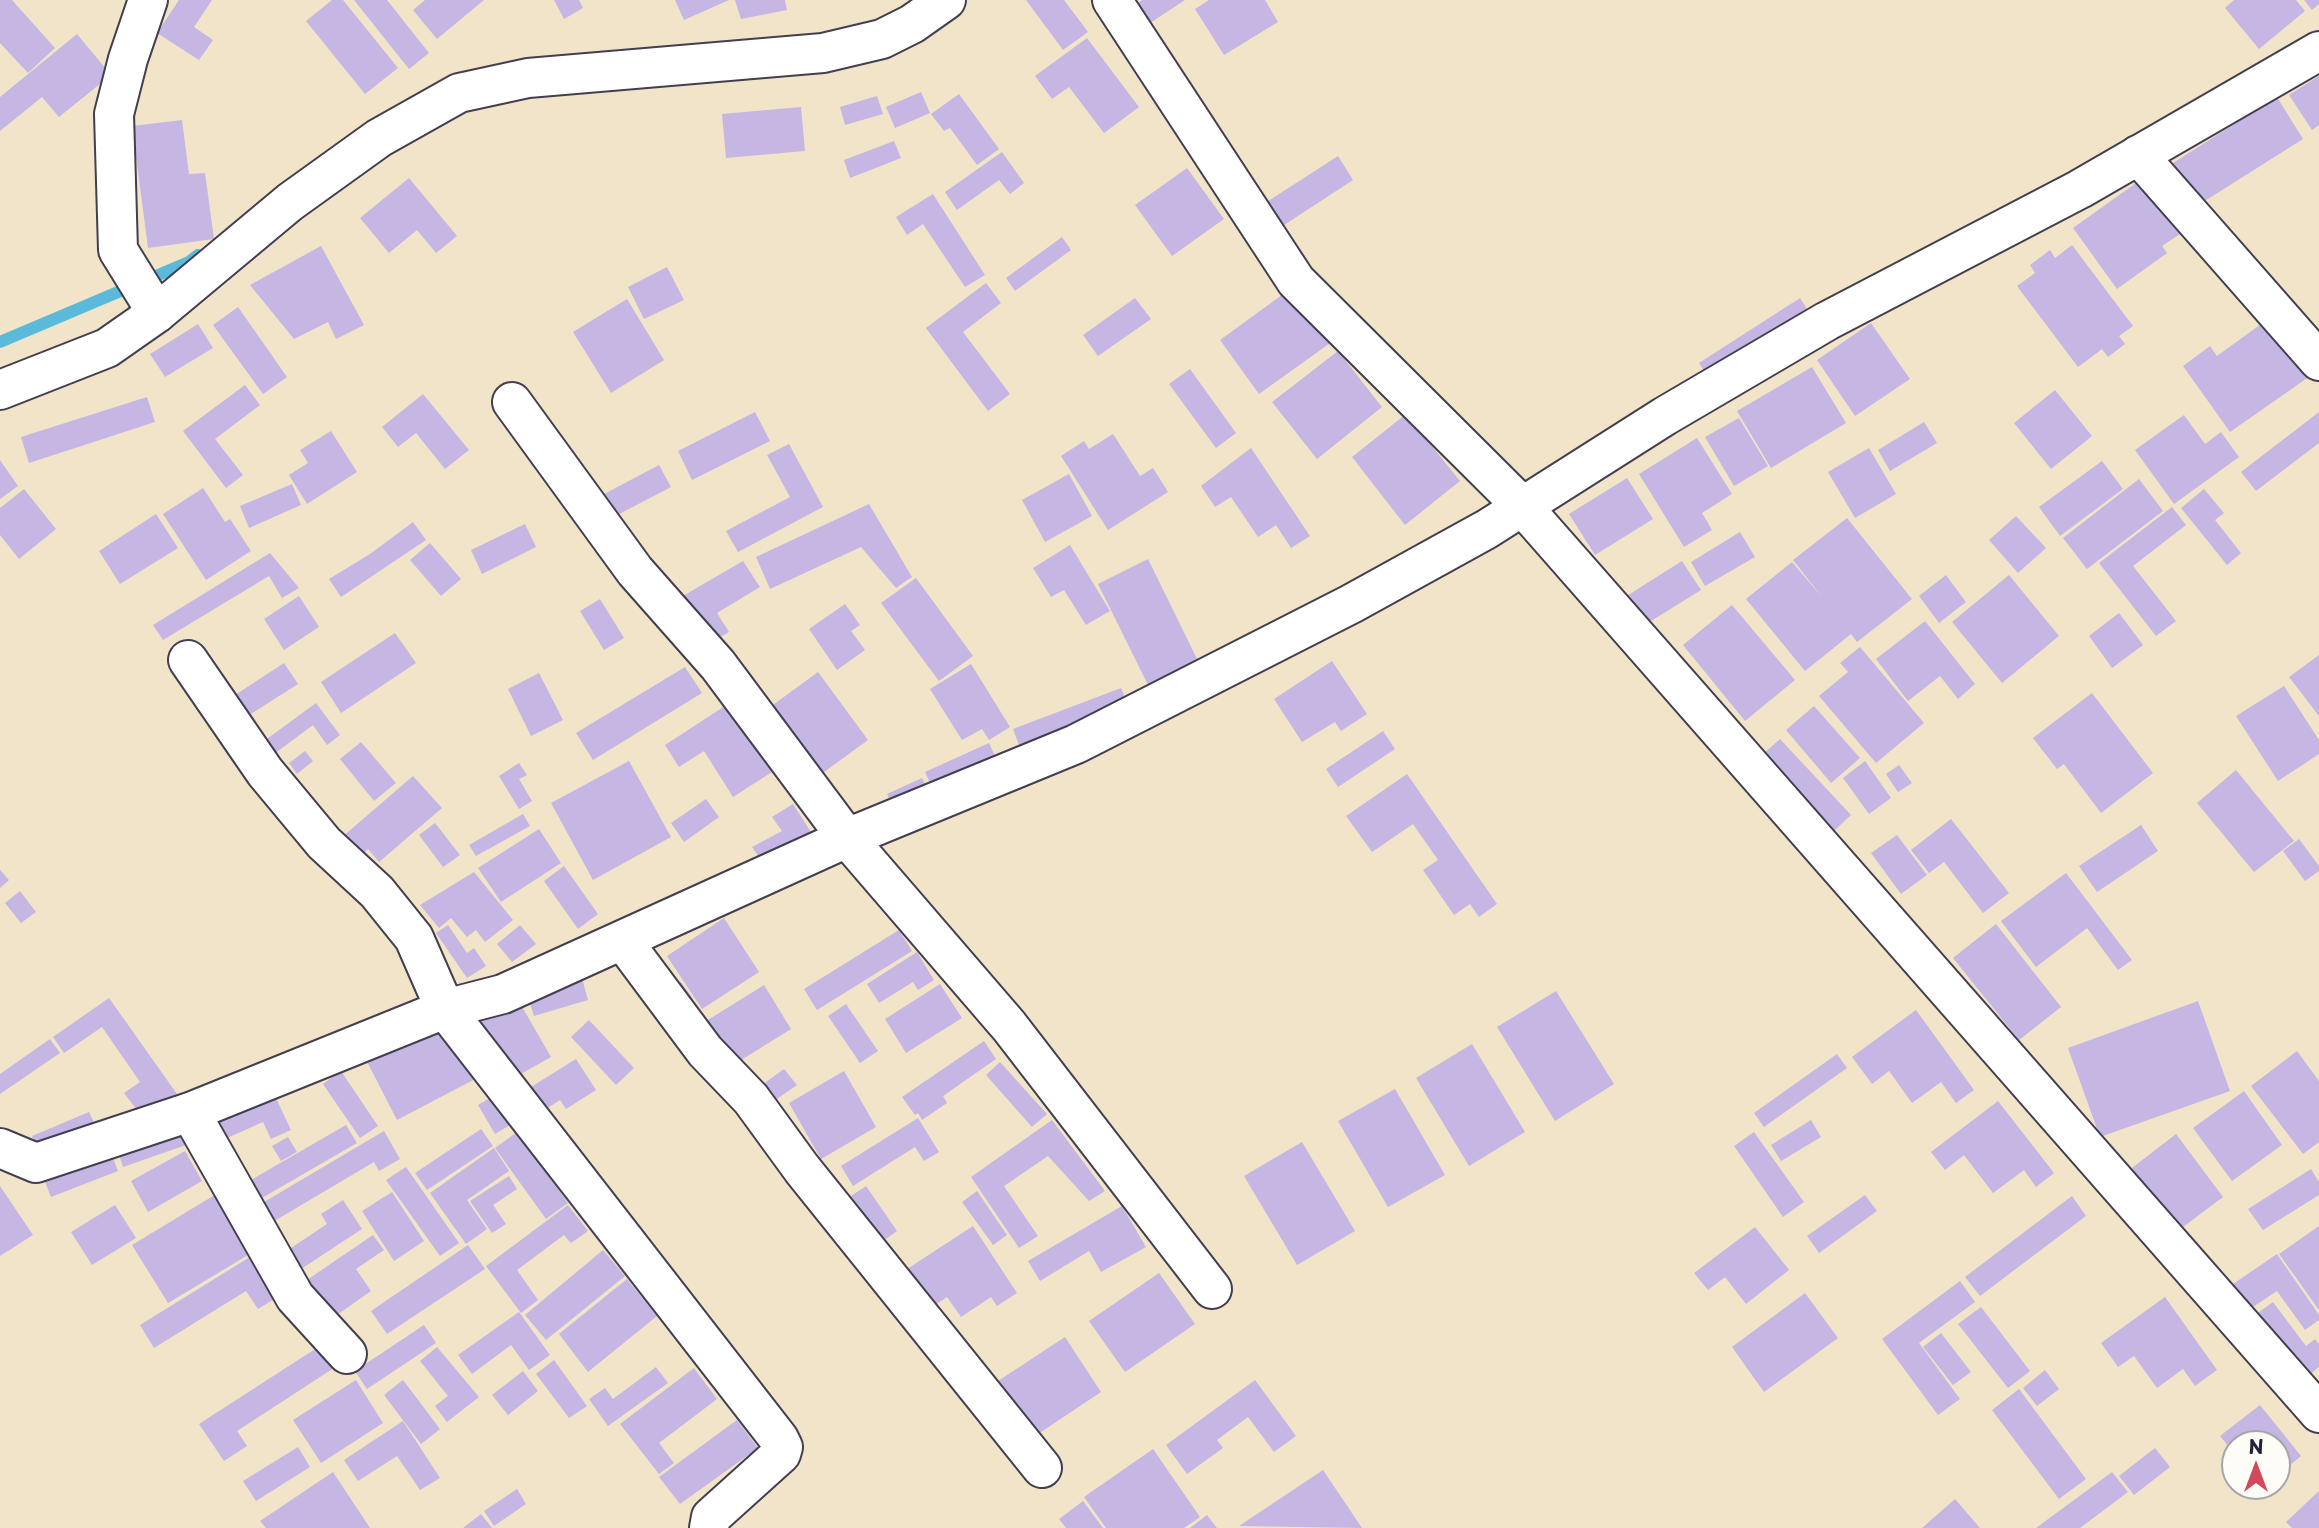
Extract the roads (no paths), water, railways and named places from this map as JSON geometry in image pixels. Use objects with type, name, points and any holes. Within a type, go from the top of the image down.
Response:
[{"type":"street","points":[[148,0],[128,59],[114,114],[118,250],[158,313]]},
{"type":"street","points":[[0,390],[107,348],[158,313],[290,202],[380,138],[459,93],[528,78],[822,53],[882,39],[912,24],[946,0]]},
{"type":"street","points":[[1112,0],[1296,281],[1523,507],[2319,1413]]},
{"type":"street","points":[[0,1148],[36,1163],[190,1112],[445,1009],[503,994],[847,838],[1076,744],[1351,604],[1523,507],[1665,416],[1827,321],[2080,189],[2319,51]]},
{"type":"street","points":[[2138,155],[2319,361]]},
{"type":"street","points":[[512,402],[635,571],[718,665],[847,838],[1009,1027],[1213,1289]]},
{"type":"street","points":[[188,660],[265,772],[324,843],[377,892],[414,938],[445,1009],[783,1447],[780,1454],[711,1517],[709,1528]]},
{"type":"street","points":[[623,941],[705,1052],[751,1099],[802,1169],[1042,1468]]},
{"type":"street","points":[[190,1112],[295,1297],[347,1354]]},
{"type":"waterway","points":[[0,342],[189,262],[198,255]]}]
